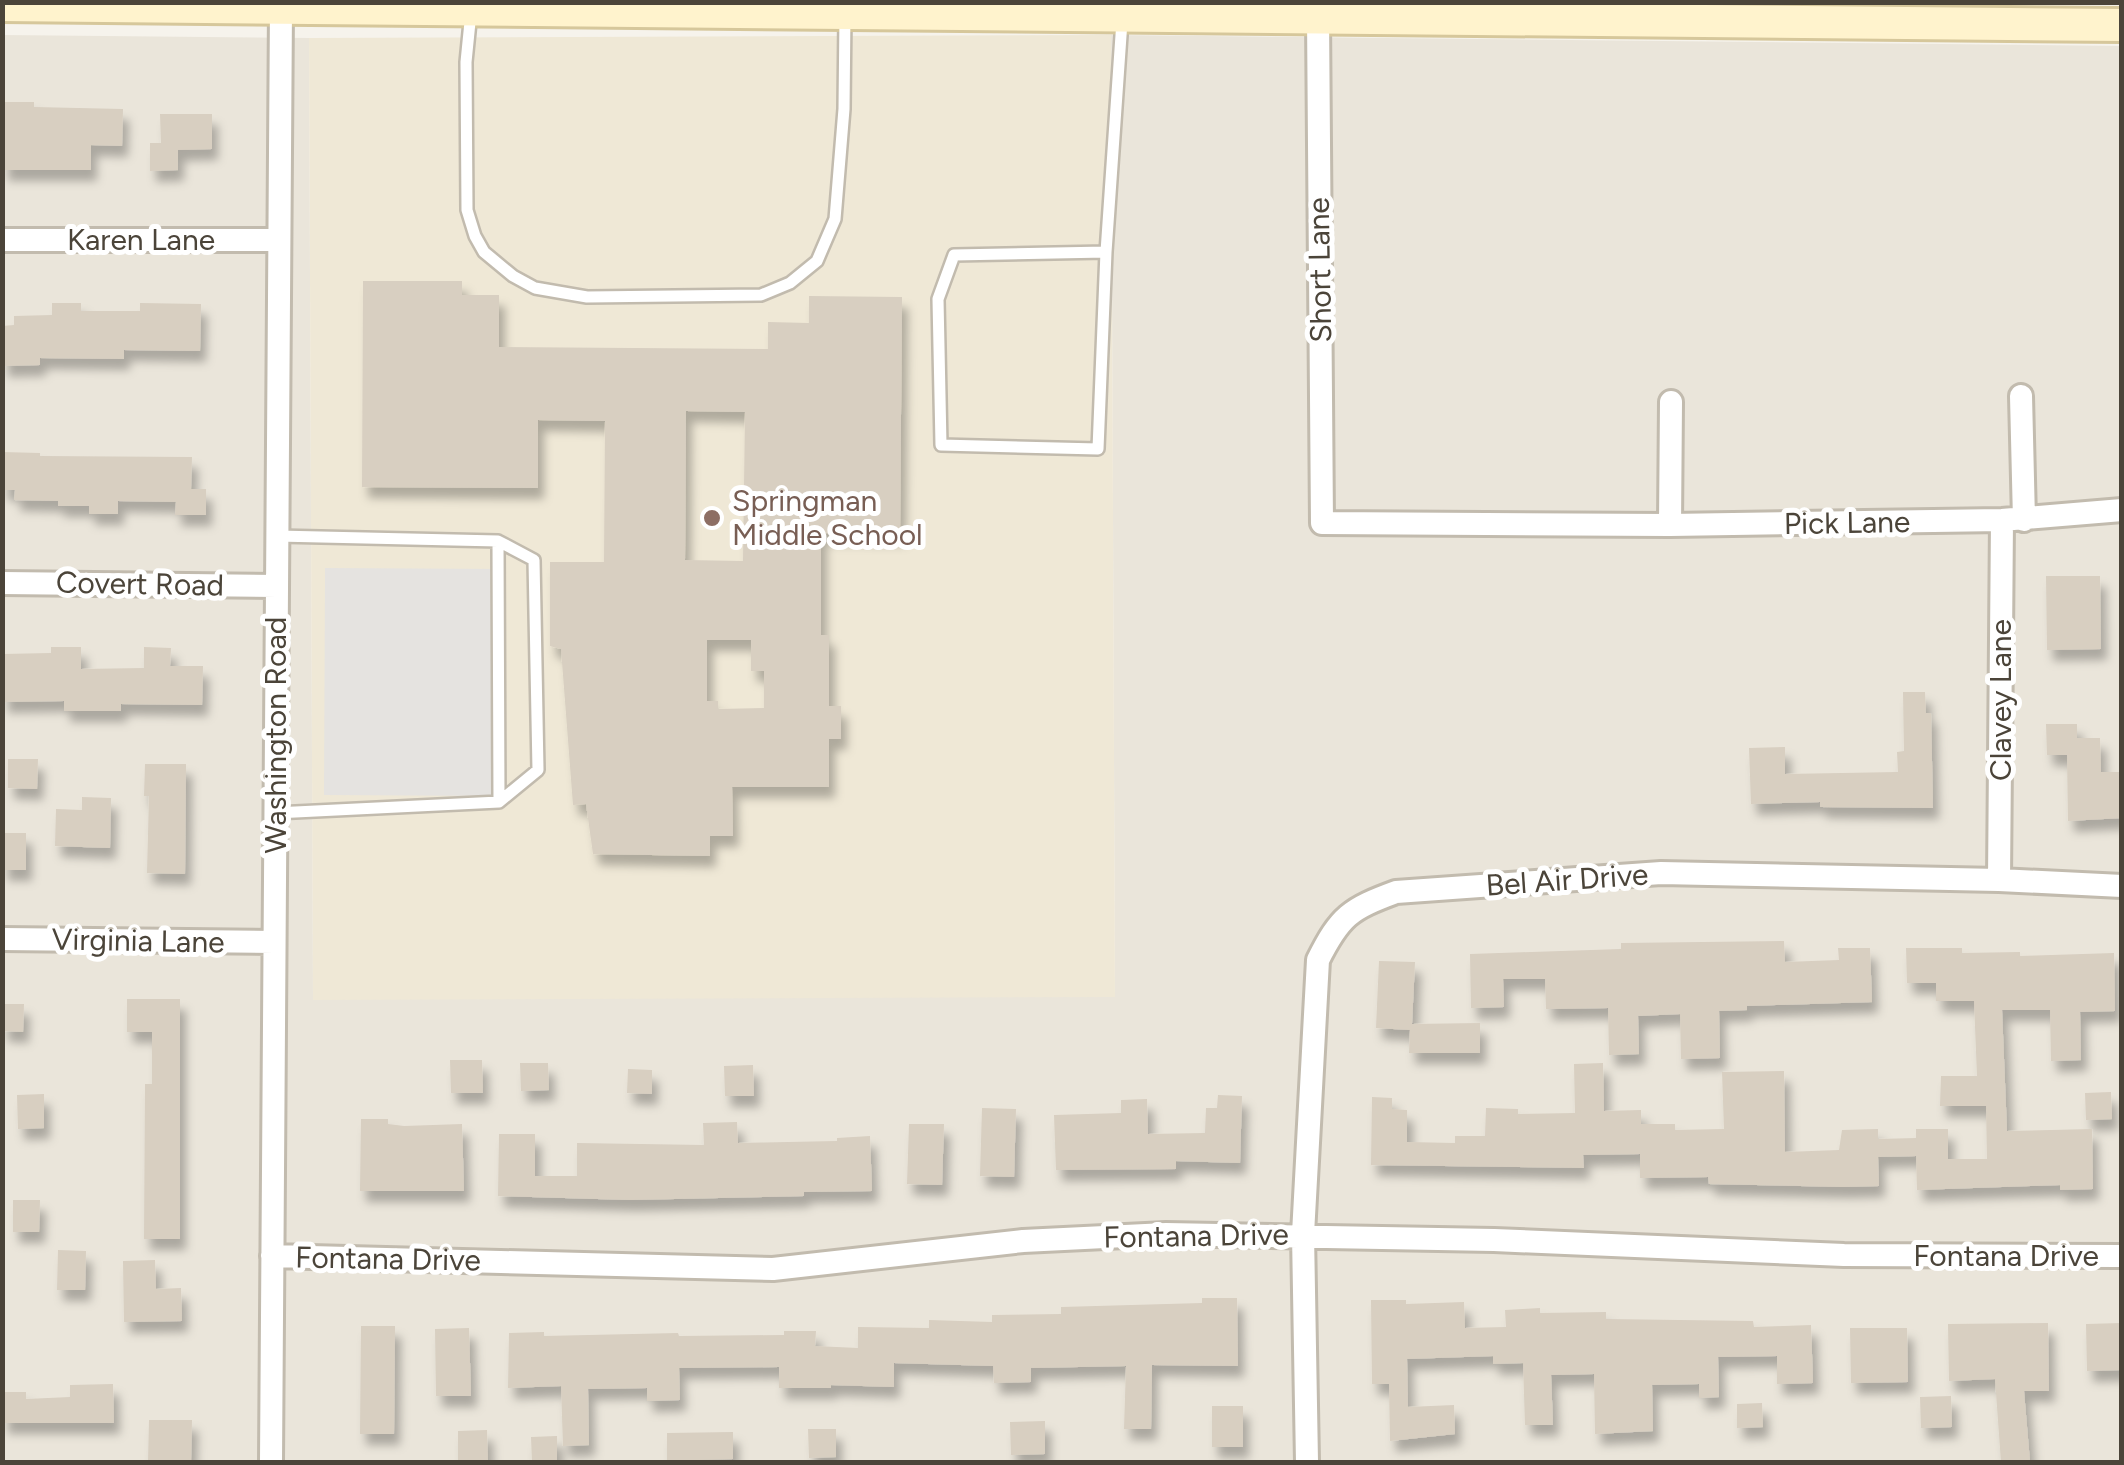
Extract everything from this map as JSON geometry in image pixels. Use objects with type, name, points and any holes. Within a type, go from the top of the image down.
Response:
[{"type":"main road","points":[[2,5],[2122,25]]},
{"type":"street","name":"Washington Road","points":[[271,1462],[281,7]]},
{"type":"street","name":"Short Lane","points":[[1318,17],[1322,523]]},
{"type":"street","name":"Karen Lane","points":[[2,240],[279,240]]},
{"type":"street","points":[[2013,520],[2021,396]]},
{"type":"street","points":[[1670,525],[1671,402]]},
{"type":"street","name":"Pick Lane","points":[[1322,523],[1670,525],[2013,520],[2122,510]]},
{"type":"street","name":"Clavey Lane","points":[[2000,880],[2013,520]]},
{"type":"street","name":"Covert Road","points":[[2,583],[277,586]]},
{"type":"street","name":"Bel Air Drive","points":[[1307,1462],[1303,1234],[1318,960],[1336,925],[1365,904],[1396,892],[1661,873],[2122,886]]},
{"type":"street","name":"Virginia Lane","points":[[2,940],[274,942]]},
{"type":"street","name":"Fontana Drive","points":[[272,1256],[773,1269],[1023,1241],[1166,1234],[1303,1234],[1844,1255],[2122,1256]]},
{"type":"lane","points":[[471,8],[466,62],[466,210],[475,236],[484,252],[513,276],[535,288],[587,298],[761,294],[790,284],[817,261],[835,219],[844,110],[845,12]]},
{"type":"lane","points":[[1106,252],[954,255],[938,299],[942,445],[1098,449],[1106,252],[1123,15]]},
{"type":"lane","points":[[275,813],[499,802],[538,770],[534,560],[498,542],[277,536]]},
{"type":"lane","points":[[498,542],[499,802]]},
{"type":"shaded area","points":[[3,35],[309,38],[313,999],[1115,996],[1111,35],[2121,46],[2121,1462],[3,1462]]},
{"type":"shaded area","name":"Springman Middle School","points":[[1111,35],[1115,997],[313,1000],[309,38]]},
{"type":"shaded area","points":[[325,568],[504,569],[504,796],[324,795]]},
{"type":"building","points":[[4,102],[34,102],[34,107],[123,109],[122,146],[91,145],[91,170],[2,170]]},
{"type":"building","points":[[160,114],[212,114],[212,149],[178,150],[178,170],[150,171],[150,143],[161,143]]},
{"type":"building","name":"Springman Middle School","points":[[363,281],[462,281],[462,295],[499,295],[499,347],[768,349],[768,322],[809,323],[809,296],[902,297],[900,534],[821,533],[821,635],[829,635],[829,706],[841,706],[841,739],[829,739],[829,787],[732,787],[733,836],[710,836],[710,856],[593,854],[586,804],[573,805],[561,649],[550,646],[550,562],[604,562],[605,421],[538,420],[538,488],[362,487]],"holes":[[[686,411],[745,412],[743,561],[685,560]],[[707,640],[751,640],[751,671],[764,671],[764,708],[718,709],[718,701],[707,701]]]},
{"type":"building","points":[[52,303],[81,303],[81,311],[140,311],[140,303],[201,304],[200,351],[124,350],[124,359],[40,358],[40,365],[2,366],[2,326],[14,325],[14,316],[52,315]]},
{"type":"building","points":[[2,452],[192,457],[191,489],[206,489],[206,515],[175,515],[176,502],[118,501],[118,514],[89,514],[89,506],[14,500],[15,490],[2,490]]},
{"type":"building","points":[[2046,576],[2100,576],[2101,649],[2047,650]]},
{"type":"building","points":[[51,647],[81,647],[81,669],[144,668],[144,647],[171,648],[170,666],[203,666],[202,705],[121,704],[121,711],[64,711],[64,701],[2,702],[2,654],[51,653]]},
{"type":"building","points":[[1903,692],[1925,692],[1926,713],[1931,713],[1933,808],[1820,807],[1820,802],[1751,804],[1749,748],[1785,747],[1785,774],[1898,772],[1897,752],[1904,751]]},
{"type":"building","points":[[2046,724],[2077,724],[2077,738],[2100,738],[2101,772],[2122,772],[2122,818],[2068,821],[2067,755],[2047,755]]},
{"type":"building","points":[[8,759],[38,759],[37,789],[8,788]]},
{"type":"building","points":[[145,764],[186,764],[185,874],[147,873],[149,796],[144,796]]},
{"type":"building","points":[[82,797],[111,798],[110,848],[55,846],[56,809],[82,810]]},
{"type":"building","points":[[2,833],[26,833],[26,870],[2,870]]},
{"type":"building","points":[[1784,941],[1785,962],[1839,960],[1838,948],[1870,948],[1872,1002],[1747,1006],[1747,1010],[1719,1011],[1720,1058],[1681,1059],[1680,1014],[1638,1016],[1639,1054],[1609,1055],[1608,1008],[1546,1009],[1545,979],[1503,979],[1504,1007],[1471,1008],[1470,954],[1621,949],[1621,943]]},
{"type":"building","points":[[1906,948],[1962,948],[1962,953],[2020,952],[2020,956],[2114,953],[2115,1011],[2080,1012],[2081,1060],[2051,1061],[2050,1010],[2002,1010],[2007,1131],[2092,1129],[2093,1189],[2060,1190],[2060,1185],[1917,1190],[1916,1156],[1878,1157],[1879,1186],[1844,1187],[1709,1184],[1708,1177],[1640,1178],[1640,1154],[1583,1155],[1584,1168],[1371,1165],[1372,1097],[1392,1098],[1392,1109],[1407,1110],[1407,1142],[1455,1143],[1455,1136],[1485,1136],[1486,1108],[1518,1109],[1518,1114],[1575,1113],[1574,1064],[1603,1063],[1604,1111],[1641,1110],[1641,1124],[1675,1124],[1675,1130],[1724,1129],[1722,1072],[1784,1071],[1785,1152],[1839,1150],[1842,1130],[1878,1129],[1878,1139],[1916,1138],[1916,1129],[1948,1129],[1948,1159],[1987,1159],[1986,1106],[1940,1106],[1941,1076],[1977,1076],[1974,1001],[1936,1001],[1936,983],[1907,983]]},
{"type":"building","points":[[1379,961],[1415,962],[1412,1024],[1480,1023],[1480,1053],[1409,1053],[1410,1030],[1376,1028]]},
{"type":"building","points":[[127,999],[180,999],[180,1239],[144,1239],[145,1084],[152,1084],[152,1032],[127,1032]]},
{"type":"building","points":[[2,1004],[24,1004],[23,1032],[2,1031]]},
{"type":"building","points":[[450,1060],[482,1060],[483,1093],[451,1093]]},
{"type":"building","points":[[520,1063],[548,1063],[549,1090],[521,1091]]},
{"type":"building","points":[[753,1065],[754,1096],[725,1096],[724,1066]]},
{"type":"building","points":[[628,1069],[652,1070],[652,1094],[627,1093]]},
{"type":"building","points":[[2111,1092],[2112,1119],[2086,1120],[2085,1093]]},
{"type":"building","points":[[44,1094],[44,1128],[18,1129],[17,1095]]},
{"type":"building","points":[[1218,1095],[1242,1096],[1240,1163],[1176,1161],[1176,1169],[1056,1170],[1054,1115],[1121,1113],[1121,1100],[1147,1099],[1148,1134],[1205,1133],[1206,1108],[1217,1108]]},
{"type":"building","points":[[982,1108],[1016,1109],[1014,1177],[980,1176]]},
{"type":"building","points":[[361,1119],[388,1119],[388,1124],[404,1126],[462,1124],[464,1191],[360,1191]]},
{"type":"building","points":[[737,1122],[738,1143],[837,1141],[870,1136],[872,1191],[630,1200],[498,1196],[499,1134],[535,1134],[535,1176],[577,1176],[577,1143],[704,1145],[703,1123]]},
{"type":"building","points":[[909,1124],[944,1124],[942,1185],[907,1184]]},
{"type":"building","points":[[13,1200],[40,1200],[39,1232],[13,1232]]},
{"type":"building","points":[[58,1250],[86,1251],[85,1290],[57,1290]]},
{"type":"building","points":[[155,1260],[156,1289],[181,1288],[182,1321],[124,1322],[123,1261]]},
{"type":"building","points":[[1202,1298],[1237,1298],[1238,1366],[1152,1365],[1151,1429],[1124,1429],[1126,1366],[1031,1368],[1031,1382],[994,1383],[993,1366],[894,1363],[894,1387],[831,1388],[779,1388],[779,1367],[679,1368],[680,1400],[647,1401],[647,1388],[588,1389],[589,1445],[563,1446],[561,1386],[508,1388],[509,1333],[679,1336],[816,1331],[815,1346],[858,1348],[858,1327],[929,1328],[929,1320],[992,1322],[992,1315],[1061,1314],[1061,1307],[1202,1303]]},
{"type":"building","points":[[1371,1300],[1406,1300],[1406,1304],[1464,1302],[1465,1328],[1506,1327],[1505,1310],[1540,1308],[1540,1313],[1606,1312],[1606,1319],[1753,1321],[1754,1327],[1811,1325],[1813,1383],[1777,1384],[1777,1356],[1718,1357],[1719,1397],[1699,1398],[1699,1384],[1652,1385],[1653,1431],[1595,1434],[1594,1374],[1551,1375],[1553,1425],[1525,1425],[1523,1363],[1493,1364],[1493,1356],[1407,1359],[1408,1407],[1454,1405],[1455,1434],[1390,1441],[1389,1384],[1372,1384]]},
{"type":"building","points":[[2048,1323],[2049,1391],[2024,1391],[2030,1462],[2001,1462],[1995,1379],[1949,1381],[1948,1324]]},
{"type":"building","points":[[2122,1323],[2122,1370],[2087,1371],[2086,1324]]},
{"type":"building","points":[[361,1326],[395,1326],[394,1434],[360,1434]]},
{"type":"building","points":[[469,1328],[471,1396],[436,1396],[435,1329]]},
{"type":"building","points":[[1850,1328],[1907,1328],[1908,1382],[1851,1383]]},
{"type":"building","points":[[113,1384],[114,1423],[2,1423],[2,1392],[26,1392],[26,1399],[70,1397],[70,1385]]},
{"type":"building","points":[[1951,1396],[1952,1427],[1921,1428],[1920,1397]]},
{"type":"building","points":[[1762,1403],[1763,1427],[1737,1428],[1737,1404]]},
{"type":"building","points":[[1212,1406],[1243,1406],[1243,1447],[1212,1447]]},
{"type":"building","points":[[149,1420],[192,1420],[191,1462],[148,1462]]},
{"type":"building","points":[[1045,1421],[1045,1454],[1011,1455],[1010,1422]]},
{"type":"building","points":[[808,1429],[836,1429],[836,1457],[809,1458]]},
{"type":"building","points":[[487,1430],[488,1462],[458,1462],[458,1431]]},
{"type":"building","points":[[733,1432],[733,1459],[667,1461],[667,1433]]},
{"type":"building","points":[[557,1436],[557,1462],[532,1462],[531,1437]]},
{"type":"place","name":"Springman Middle School","points":[[712,518]]}]
